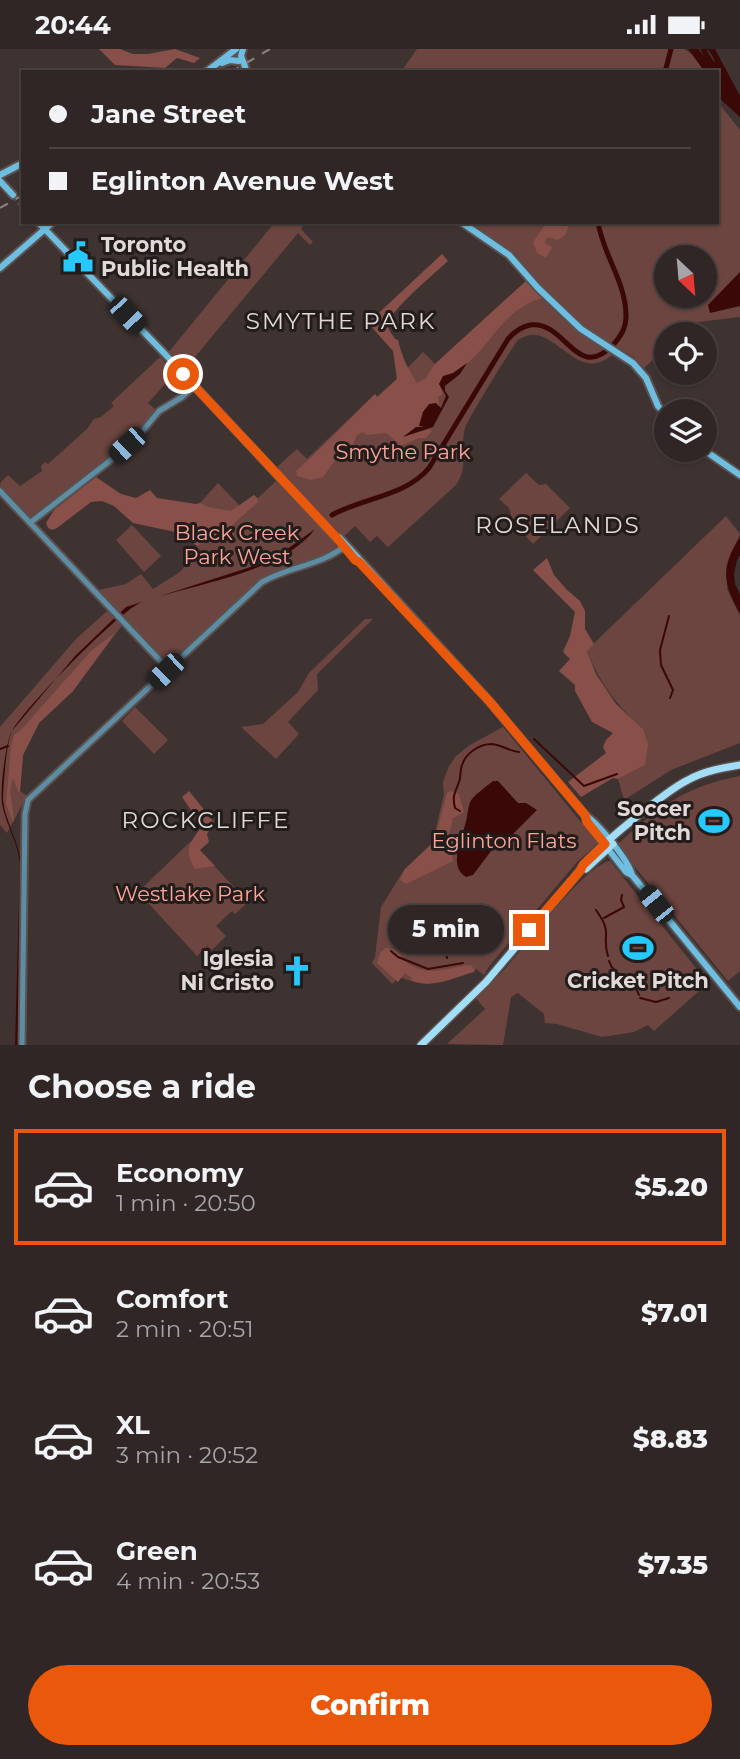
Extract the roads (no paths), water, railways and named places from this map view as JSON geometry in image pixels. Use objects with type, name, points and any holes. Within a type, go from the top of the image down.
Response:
[{"type":"main road","points":[[238,49],[240,61],[246,70]]},
{"type":"main road","points":[[208,70],[238,49]]},
{"type":"main road","points":[[238,49],[246,70]]},
{"type":"main road","points":[[213,66],[230,60],[240,61]]},
{"type":"main road","points":[[0,175],[21,164]]},
{"type":"main road","points":[[0,181],[13,195]]},
{"type":"main road","points":[[40,224],[490,702],[591,819],[609,845],[631,868],[632,875],[740,1007]]},
{"type":"main road","points":[[0,268],[50,224]]},
{"type":"main road","points":[[464,224],[503,250],[573,323],[629,359],[642,372],[656,399]]},
{"type":"main road","points":[[717,459],[740,475]]},
{"type":"main road","points":[[421,1045],[486,982],[583,865],[664,795],[689,779],[740,765]]},
{"type":"street","points":[[31,522],[107,463],[140,434],[157,413],[194,386]]},
{"type":"street","points":[[0,491],[168,669]]},
{"type":"street","points":[[22,1045],[26,809],[31,796],[262,582],[281,573],[322,561],[345,546]]},
{"type":"waterway","points":[[666,70],[671,49]]},
{"type":"waterway","points":[[703,49],[716,70]]},
{"type":"waterway","points":[[704,51],[708,49]]},
{"type":"waterway","points":[[332,515],[396,491],[429,468],[508,339],[518,330],[530,325],[542,326],[553,331],[580,354],[589,357],[600,355],[613,345],[625,324],[625,304],[598,224]]},
{"type":"waterway","points":[[669,616],[660,650],[661,665],[673,690],[670,698]]},
{"type":"waterway","points":[[534,739],[584,786],[617,774]]},
{"type":"waterway","points":[[460,811],[455,808],[454,797],[462,765],[470,753],[478,747],[492,744],[519,752]]},
{"type":"waterway","points":[[0,749],[8,746]]},
{"type":"waterway","points":[[604,918],[624,907],[622,895]]},
{"type":"waterway","points":[[447,958],[441,934],[447,920],[448,906]]},
{"type":"waterway","points":[[596,910],[606,930],[608,956]]},
{"type":"waterway","points":[[391,951],[398,957],[428,969],[463,963]]},
{"type":"waterway","points":[[609,961],[617,972],[635,987],[639,995]]},
{"type":"waterway","points":[[640,998],[656,1002],[669,998]]},
{"type":"tunnel","points":[[13,195],[21,204]]},
{"type":"railway","points":[[234,70],[270,49]]},
{"type":"railway","points":[[0,208],[21,196]]},
{"type":"place","name":"Toronto Public Health","points":[[78,257]]},
{"type":"place","name":"Soccer Pitch","points":[[714,821]]},
{"type":"place","name":"Cricket Pitch","points":[[638,948]]},
{"type":"place","name":"Iglesia Ni Cristo","points":[[297,971]]},
{"type":"district","name":"SMYTHE PARK","points":[[341,321]]},
{"type":"district","name":"ROSELANDS","points":[[558,525]]},
{"type":"district","name":"ROCKCLIFFE","points":[[206,820]]},
{"type":"park label","name":"Smythe Park","points":[[403,452]]},
{"type":"park label","name":"Black Creek Park West","points":[[237,545]]},
{"type":"park label","name":"Eglinton Flats","points":[[504,841]]},
{"type":"park label","name":"Westlake Park","points":[[190,894]]}]
